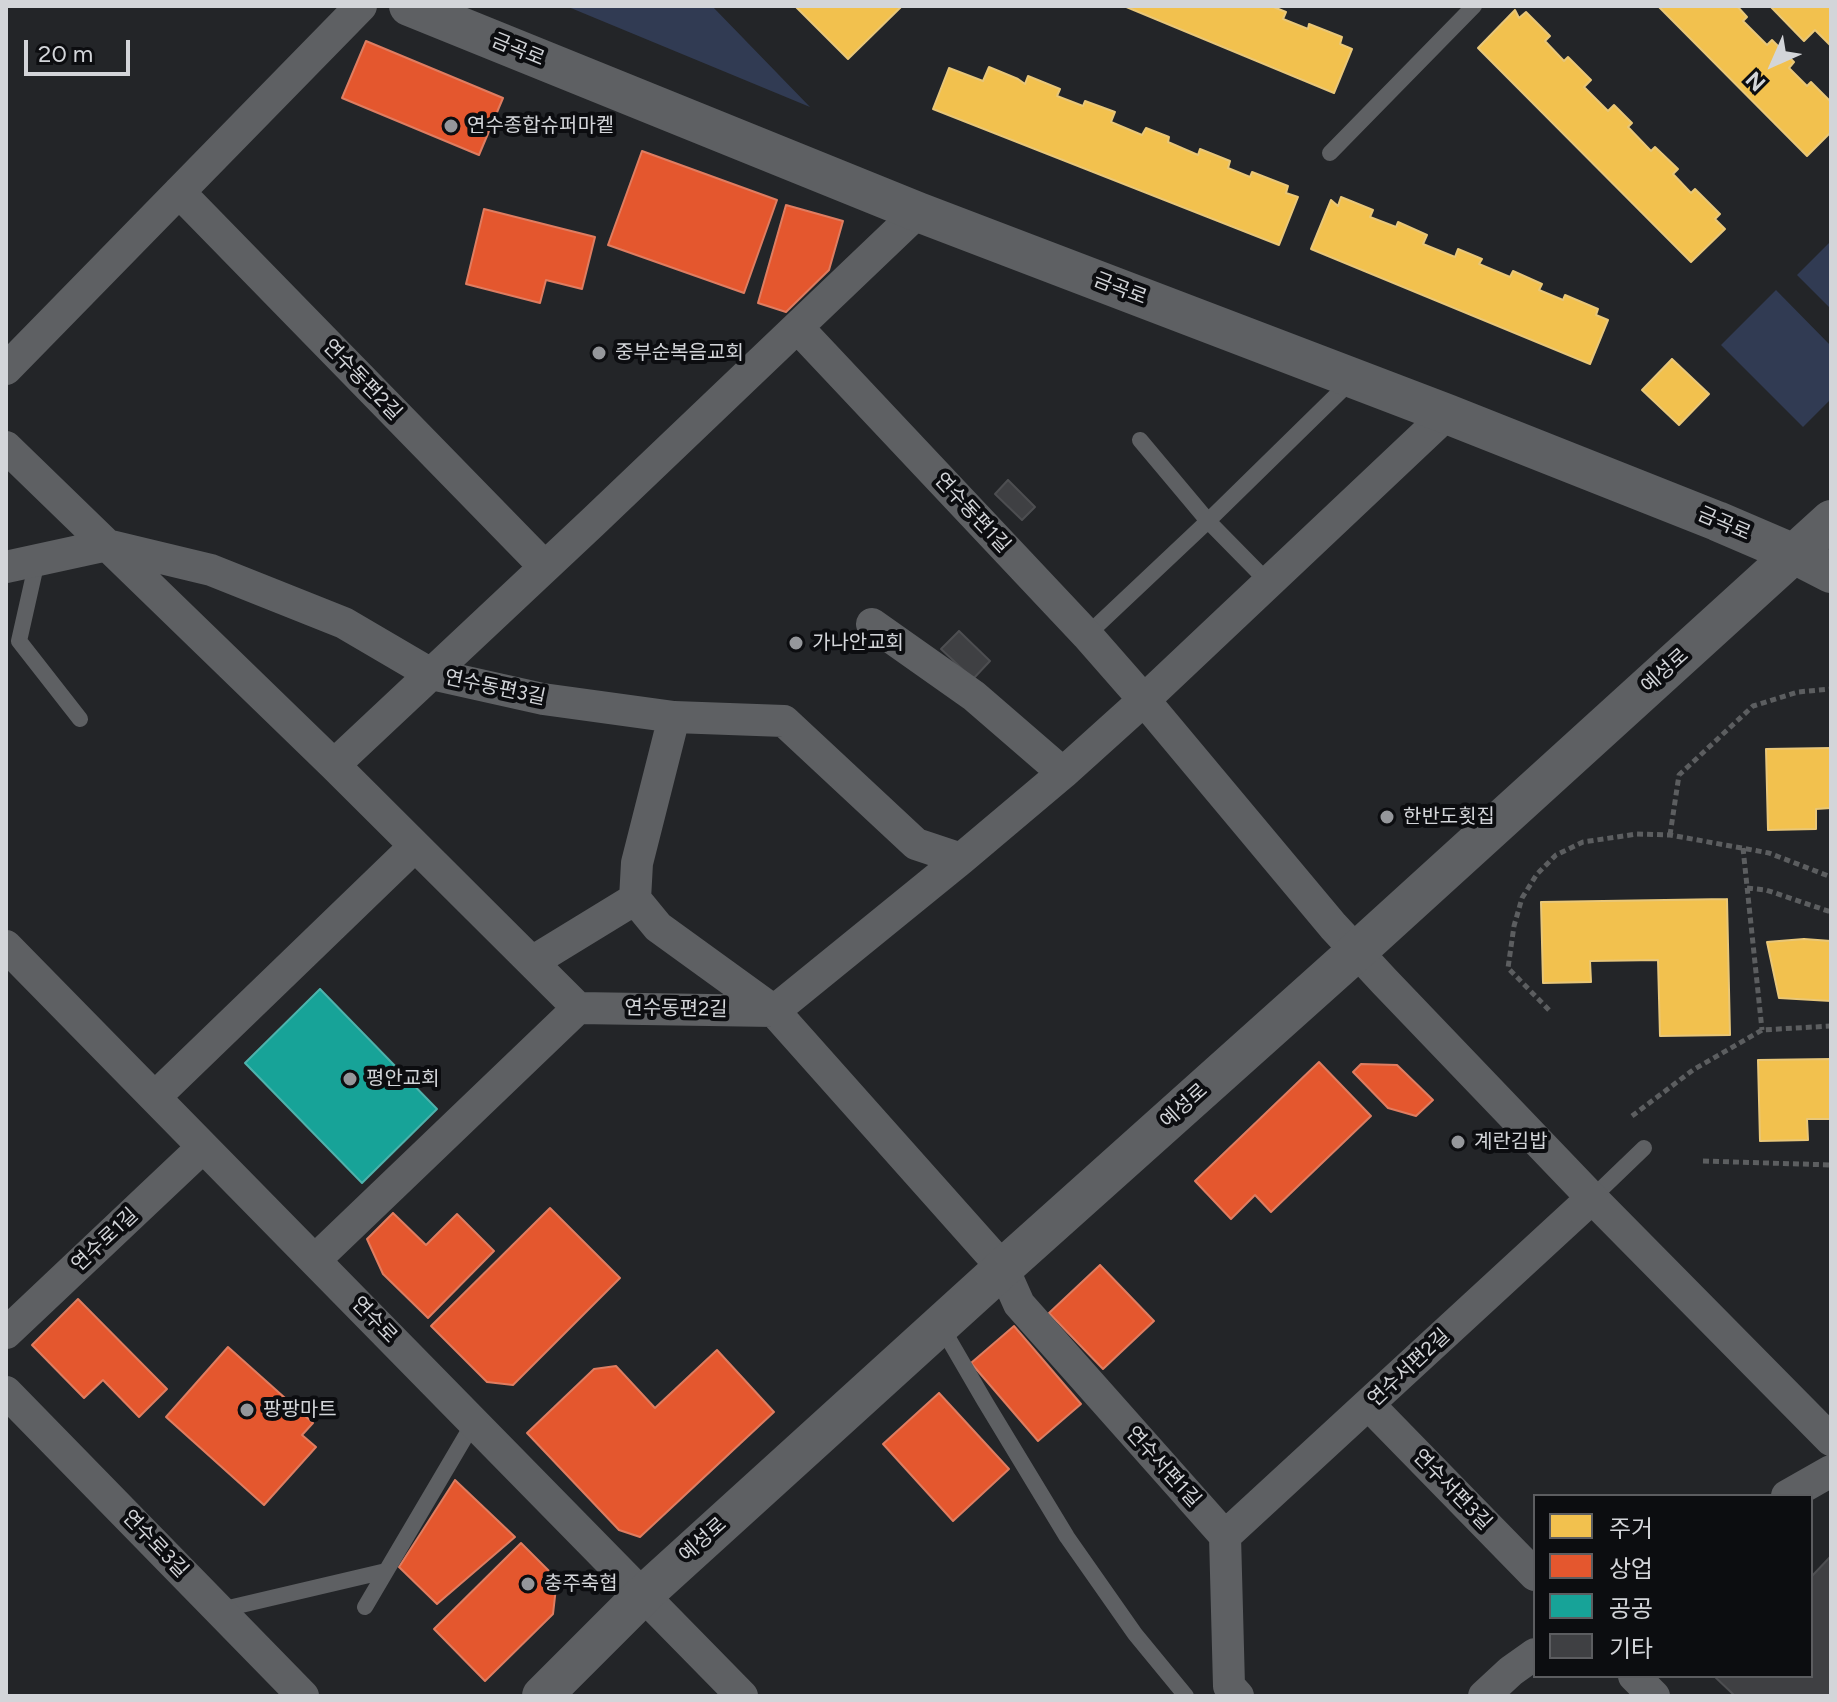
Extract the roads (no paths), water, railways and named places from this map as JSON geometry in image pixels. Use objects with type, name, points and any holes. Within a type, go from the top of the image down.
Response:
[{"type":"street","points":[[6,369],[361,6]]},
{"type":"street","name":"금곡로","points":[[409,6],[918,212],[1447,414],[1717,521],[1831,573]]},
{"type":"street","name":"연수동편2길","points":[[179,192],[545,567]]},
{"type":"street","points":[[334,765],[918,212]]},
{"type":"street","name":"연수동편1길","points":[[798,328],[1087,635],[1357,951]]},
{"type":"street","points":[[774,1011],[1063,773],[1447,414]]},
{"type":"street","points":[[6,447],[334,765],[578,1008],[315,1260]]},
{"type":"street","name":"예성로","points":[[542,1696],[642,1596],[1831,520]]},
{"type":"street","name":"연수동편3길","points":[[21,564],[107,545],[211,570],[344,623],[431,674],[543,699],[674,717],[784,721],[916,844],[961,859]]},
{"type":"street","points":[[872,624],[974,696],[1063,773]]},
{"type":"street","points":[[674,717],[637,863],[635,899],[658,927],[774,1011],[1003,1268]]},
{"type":"street","points":[[155,1097],[415,846]]},
{"type":"street","points":[[532,962],[635,899]]},
{"type":"street","name":"연수로","points":[[6,946],[742,1696]]},
{"type":"street","points":[[1357,951],[1592,1198],[1831,1440]]},
{"type":"street","name":"연수동편2길","points":[[578,1008],[774,1011]]},
{"type":"street","name":"연수로1길","points":[[6,1333],[203,1147]]},
{"type":"street","name":"연수서편2길","points":[[1225,1536],[1592,1198]]},
{"type":"street","name":"연수서편1길","points":[[1003,1268],[1019,1304],[1225,1536]]},
{"type":"street","name":"연수로3길","points":[[6,1392],[303,1696]]},
{"type":"street","name":"연수서편3길","points":[[1369,1405],[1533,1573]]},
{"type":"street","points":[[1791,1494],[1831,1471]]},
{"type":"street","points":[[1225,1536],[1229,1693]]},
{"type":"street","points":[[1484,1696],[1533,1655]]},
{"type":"street","points":[[1636,1678],[1654,1696]]},
{"type":"lane","points":[[1330,153],[1474,6]]},
{"type":"lane","points":[[1087,635],[1353,378]]},
{"type":"lane","points":[[1140,440],[1208,521],[1268,582]]},
{"type":"lane","points":[[21,564],[19,641],[80,719]]},
{"type":"lane","points":[[1592,1198],[1644,1148]]},
{"type":"lane","points":[[941,1324],[1067,1537],[1135,1634],[1186,1696]]},
{"type":"lane","points":[[365,1607],[474,1422]]},
{"type":"lane","points":[[220,1610],[386,1571]]},
{"type":"place","name":"연수종합슈퍼마켙","points":[[451,126]]},
{"type":"place","name":"중부순복음교회","points":[[599,353]]},
{"type":"place","name":"가나안교회","points":[[796,643]]},
{"type":"place","name":"한반도횟집","points":[[1387,817]]},
{"type":"place","name":"평안교회","points":[[350,1079]]},
{"type":"place","name":"계란김밥","points":[[1458,1142]]},
{"type":"place","name":"팡팡마트","points":[[247,1410]]},
{"type":"place","name":"충주축협","points":[[528,1584]]}]
